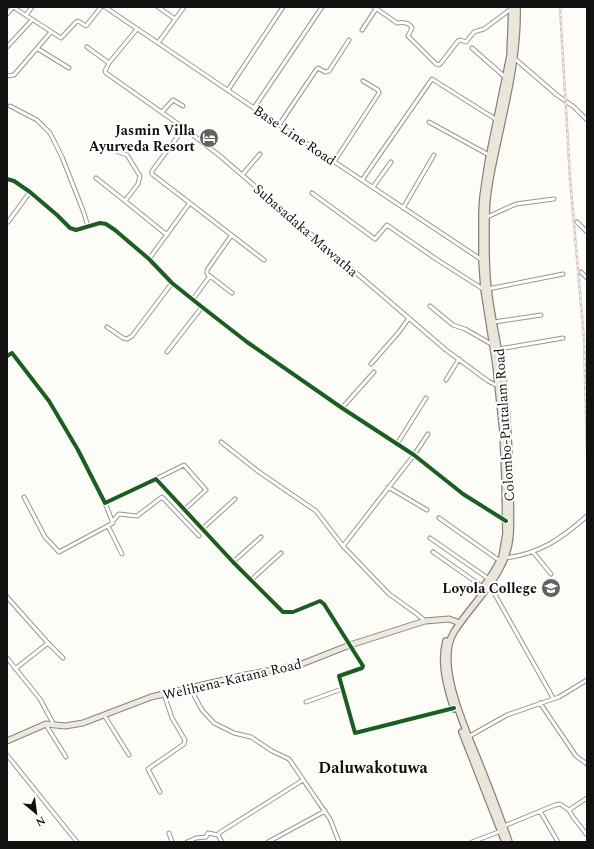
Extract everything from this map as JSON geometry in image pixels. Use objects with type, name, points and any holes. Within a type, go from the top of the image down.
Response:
[{"type":"highway","name":"Colombo-Puttalam Road","points":[[484,262],[486,217],[490,181],[512,57],[514,7]]},
{"type":"highway","name":"Colombo-Puttalam Road","points":[[497,347],[486,289],[483,197],[489,156],[505,77],[512,57]]},
{"type":"highway","name":"Colombo-Puttalam Road","points":[[486,289],[494,322],[509,454],[510,506],[510,537],[502,559],[489,579],[486,587]]},
{"type":"highway","name":"Colombo-Puttalam Road","points":[[501,387],[506,522],[506,534],[502,559],[499,571],[448,638],[444,653],[445,674],[454,708],[472,759],[509,842]]},
{"type":"highway","name":"Colombo-Puttalam Road","points":[[459,622],[449,641],[449,678],[458,710],[502,829],[504,842]]},
{"type":"main road","name":"Welihena-Katana Road","points":[[46,724],[65,726],[83,724],[136,702],[164,694],[246,675],[299,665],[350,645],[425,621],[443,619],[459,622]]},
{"type":"main road","points":[[7,741],[46,724]]},
{"type":"street","points":[[7,14],[13,7],[61,38],[76,22],[86,26],[101,7]]},
{"type":"street","points":[[26,15],[32,7]]},
{"type":"street","name":"Base Line Road","points":[[105,7],[484,262]]},
{"type":"street","points":[[158,7],[175,19]]},
{"type":"street","points":[[158,43],[184,7]]},
{"type":"street","points":[[228,90],[283,7]]},
{"type":"street","points":[[254,108],[322,7]]},
{"type":"street","points":[[362,30],[375,8],[397,23],[404,22],[411,26],[412,28],[409,37],[436,64],[439,65],[458,41],[460,40],[466,42],[477,30],[484,29],[514,7]]},
{"type":"street","points":[[7,47],[32,20]]},
{"type":"street","points":[[87,47],[109,63],[137,29]]},
{"type":"street","points":[[7,76],[14,75],[38,49],[51,32]]},
{"type":"street","points":[[279,125],[316,70],[318,68],[325,72],[329,71],[349,40]]},
{"type":"street","points":[[472,48],[505,77]]},
{"type":"street","points":[[38,49],[69,68]]},
{"type":"street","points":[[512,57],[557,95],[574,107],[587,120]]},
{"type":"street","name":"Subasadaka Mawatha","points":[[109,63],[105,71],[106,73],[184,128],[242,175],[459,359],[488,381],[501,387]]},
{"type":"street","points":[[362,180],[432,79],[497,120]]},
{"type":"street","points":[[334,162],[379,93],[378,90],[364,81]]},
{"type":"street","points":[[162,112],[173,100],[183,106]]},
{"type":"street","points":[[10,106],[37,120],[50,134],[62,157],[88,227]]},
{"type":"street","points":[[429,122],[489,156]]},
{"type":"street","points":[[184,128],[152,174],[189,204],[264,260]]},
{"type":"street","points":[[100,145],[127,155],[140,176],[138,184],[125,201]]},
{"type":"street","points":[[242,175],[260,154]]},
{"type":"street","points":[[403,208],[434,155]]},
{"type":"street","points":[[373,187],[391,162]]},
{"type":"street","points":[[96,178],[167,235]]},
{"type":"street","points":[[7,179],[14,181],[30,192],[70,228],[76,230],[100,223],[106,224],[149,259],[172,282],[202,308],[247,342],[342,408],[414,455],[463,494],[506,522]]},
{"type":"street","points":[[8,222],[30,192]]},
{"type":"street","points":[[312,193],[375,239],[387,225],[436,259],[486,289],[563,274]]},
{"type":"street","points":[[486,217],[516,204],[554,199]]},
{"type":"street","points":[[149,259],[189,204]]},
{"type":"street","points":[[577,222],[587,232]]},
{"type":"street","points":[[231,236],[207,270],[207,274],[232,292]]},
{"type":"street","points":[[581,272],[587,278]]},
{"type":"street","points":[[193,299],[210,276]]},
{"type":"street","points":[[107,328],[123,338],[128,339],[132,336],[172,282]]},
{"type":"street","points":[[430,306],[453,325],[465,329],[497,347],[563,338]]},
{"type":"street","points":[[167,352],[202,308]]},
{"type":"street","points":[[494,322],[540,315]]},
{"type":"street","points":[[371,364],[399,332],[409,318]]},
{"type":"street","points":[[7,356],[12,353],[49,401],[78,450],[105,503],[112,522]]},
{"type":"street","points":[[446,380],[459,359]]},
{"type":"street","points":[[342,408],[374,372]]},
{"type":"street","points":[[397,444],[426,398]]},
{"type":"street","points":[[343,546],[414,455],[428,434]]},
{"type":"street","points":[[221,442],[259,472],[316,512],[343,546],[389,594],[425,621]]},
{"type":"street","points":[[105,503],[184,465],[206,490],[184,510]]},
{"type":"street","points":[[156,479],[233,562],[283,612],[294,612],[320,601],[324,604],[363,666],[362,668],[339,676],[355,733],[454,708]]},
{"type":"street","points":[[388,487],[427,510]]},
{"type":"street","points":[[24,497],[45,537],[58,552],[113,523],[112,522],[119,514],[137,516],[162,497],[199,536]]},
{"type":"street","points":[[202,529],[235,499]]},
{"type":"street","points":[[439,518],[502,559],[518,557],[550,545],[568,533],[587,516]]},
{"type":"street","points":[[108,526],[122,554]]},
{"type":"street","points":[[233,562],[261,537]]},
{"type":"street","points":[[430,538],[489,579]]},
{"type":"street","points":[[433,552],[493,592],[553,698]]},
{"type":"street","points":[[533,552],[551,574]]},
{"type":"street","points":[[251,580],[281,553]]},
{"type":"street","points":[[7,597],[48,644],[63,658]]},
{"type":"street","points":[[15,669],[48,644]]},
{"type":"street","points":[[7,658],[40,699],[54,725]]},
{"type":"street","points":[[468,737],[507,715],[559,697],[587,680]]},
{"type":"street","points":[[190,688],[202,710],[214,722],[234,733],[251,737],[272,751],[289,759],[330,819],[339,842]]},
{"type":"street","points":[[306,702],[342,689]]},
{"type":"street","points":[[160,792],[148,769],[184,744],[185,740],[172,718],[164,694]]},
{"type":"street","points":[[540,703],[576,756],[587,764]]},
{"type":"street","points":[[104,715],[129,755]]},
{"type":"street","points":[[46,724],[66,757]]},
{"type":"street","points":[[7,755],[77,842]]},
{"type":"street","points":[[218,835],[303,780]]},
{"type":"street","points":[[569,810],[585,799],[587,804]]},
{"type":"street","points":[[472,842],[540,811],[560,804],[569,810],[587,835]]},
{"type":"street","points":[[268,842],[325,811]]},
{"type":"street","points":[[540,811],[558,842]]},
{"type":"street","points":[[169,833],[172,842]]},
{"type":"street","points":[[187,842],[196,838],[206,837],[208,833],[218,835],[222,842]]},
{"type":"railway","points":[[560,7],[570,178],[584,339],[587,454]]},
{"type":"cycle path","points":[[7,179],[14,181],[30,192],[70,228],[76,230],[100,223],[106,224],[115,230],[149,259],[172,283],[247,342],[342,408],[414,455],[463,494],[506,521]]},
{"type":"cycle path","points":[[7,356],[12,353],[49,401],[78,450],[105,503],[156,479],[233,562],[283,612],[293,612],[320,601],[324,604],[363,666],[362,668],[339,676],[355,733],[454,708]]},
{"type":"place","name":"Jasmin Villa Ayurveda Resort","points":[[209,138]]},
{"type":"place","name":"Loyola College","points":[[551,588]]},
{"type":"district","name":"Daluwakotuwa","points":[[373,767]]}]
